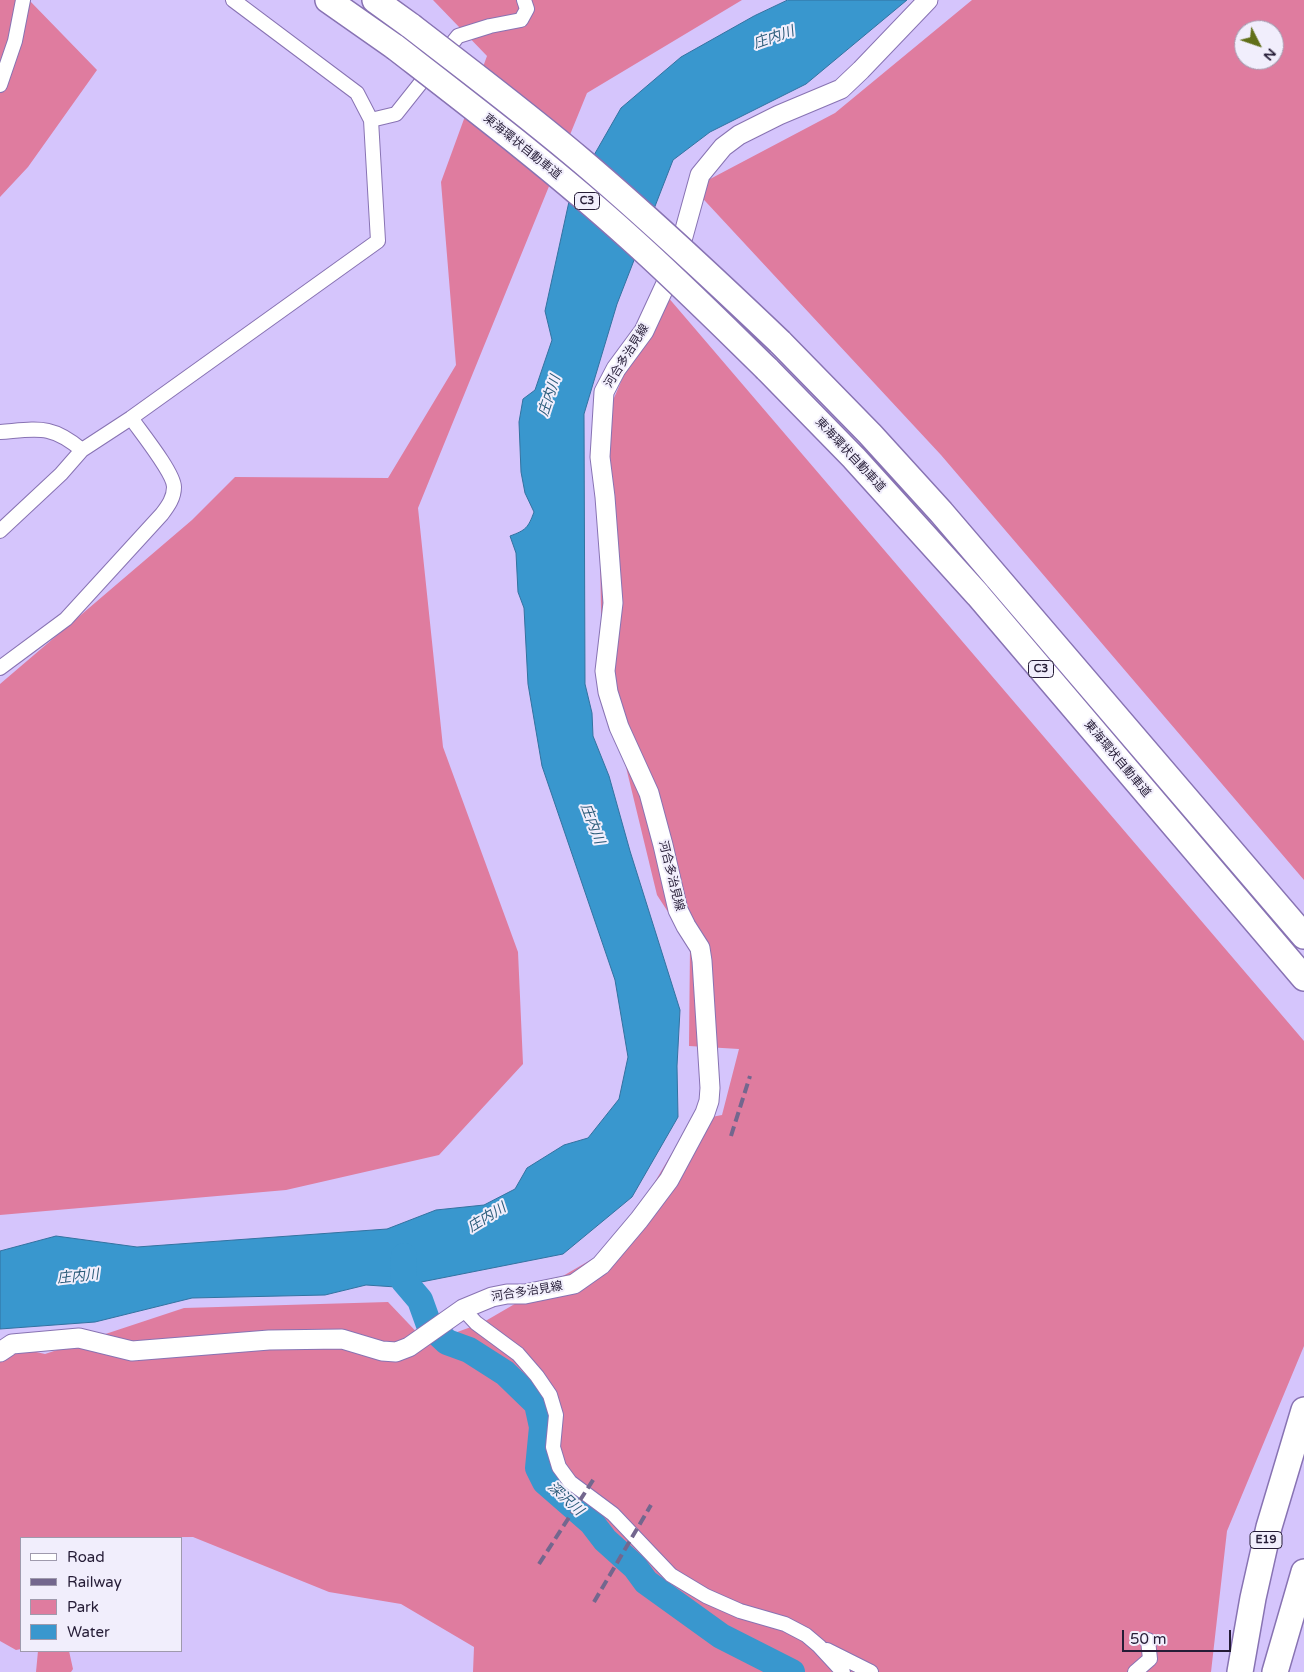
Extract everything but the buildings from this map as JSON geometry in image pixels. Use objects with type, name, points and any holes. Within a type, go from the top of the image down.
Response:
[{"type":"highway","name":"東海環状自動車道","points":[[328,0],[395,47],[505,132],[623,232],[768,369],[854,458],[978,595],[1304,978]]},
{"type":"highway","name":"C3","points":[[374,0],[411,26],[521,111],[583,162],[649,220],[780,342],[870,434],[941,512],[1304,936]]},
{"type":"highway","name":"E19","points":[[1240,1672],[1253,1598],[1269,1527],[1304,1410]]},
{"type":"highway","points":[[1275,1672],[1304,1572]]},
{"type":"main road","name":"河合多治見線","points":[[0,1352],[12,1344],[79,1338],[132,1351],[270,1340],[342,1339],[382,1351],[396,1352],[408,1347],[459,1313],[492,1297],[507,1294],[525,1294],[574,1284],[601,1265],[640,1220],[669,1180],[705,1113],[709,1101],[700,948],[678,910],[649,793],[618,727],[608,692],[605,671],[613,603],[605,496],[600,457],[604,392],[616,369],[644,332],[676,262],[700,175],[723,147],[739,135],[841,89],[928,0]]},
{"type":"street","points":[[0,85],[15,41],[23,0]]},
{"type":"street","points":[[0,531],[61,474],[82,450],[131,418],[378,241],[371,120],[357,93],[233,0]]},
{"type":"street","points":[[371,120],[396,114],[458,36],[490,26],[521,20],[527,9],[524,0]]},
{"type":"street","points":[[0,668],[66,619],[162,514],[173,498],[174,485],[170,474],[131,418]]},
{"type":"street","points":[[0,432],[44,429],[65,437],[82,450]]},
{"type":"street","points":[[459,1313],[518,1354],[550,1395],[556,1415],[553,1446],[559,1467],[570,1482],[613,1514],[671,1575],[706,1596],[740,1611],[785,1624],[806,1635],[843,1672]]},
{"type":"street","points":[[1135,1672],[1150,1659],[1148,1640]]},
{"type":"street","points":[[819,1646],[871,1672]]},
{"type":"green space","points":[[0,0],[29,0],[97,70],[28,167],[0,197]]},
{"type":"green space","points":[[433,0],[742,0],[587,93],[418,508],[443,747],[518,952],[523,1064],[439,1155],[286,1190],[0,1215],[0,684],[192,520],[235,477],[388,478],[456,365],[441,182],[487,56]]},
{"type":"green space","points":[[972,0],[1304,0],[1304,880],[941,455],[693,188],[835,113]]},
{"type":"green space","points":[[661,289],[1304,1041],[1304,1346],[1227,1531],[1211,1672],[473,1672],[474,1647],[401,1604],[329,1592],[193,1537],[20,1537],[20,1649],[16,1650],[0,1641],[0,1344],[45,1354],[184,1308],[388,1302],[427,1343],[482,1323],[618,1244],[691,1121],[722,1115],[739,1049],[689,1046],[690,946],[657,895],[602,668],[598,435]]},
{"type":"green space","points":[[38,1652],[69,1652],[73,1669],[71,1672],[36,1672]]},
{"type":"water","name":"庄内川","points":[[788,0],[907,0],[806,84],[710,132],[673,160],[617,304],[584,414],[585,684],[592,713],[593,736],[609,776],[630,851],[680,1010],[677,1066],[678,1117],[632,1197],[563,1254],[396,1287],[366,1285],[325,1295],[192,1298],[95,1322],[0,1329],[0,1251],[56,1236],[137,1247],[387,1229],[436,1210],[484,1205],[515,1189],[527,1168],[564,1145],[588,1138],[619,1099],[628,1057],[615,980],[542,766],[528,684],[524,608],[518,592],[516,553],[510,536],[526,528],[534,512],[525,493],[521,472],[519,422],[523,399],[535,390],[552,340],[545,311],[570,197],[621,108],[681,57],[754,16]]},
{"type":"waterway","name":"深沢川","points":[[404,1256],[403,1280],[420,1300],[429,1325],[447,1342],[469,1350],[505,1373],[537,1404],[542,1427],[538,1468],[545,1482],[592,1523],[605,1540],[635,1567],[646,1582],[721,1636],[792,1672]]},
{"type":"railway","points":[[731,1136],[750,1076]]},
{"type":"railway","points":[[539,1564],[595,1477]]},
{"type":"railway","points":[[594,1602],[651,1505]]}]
